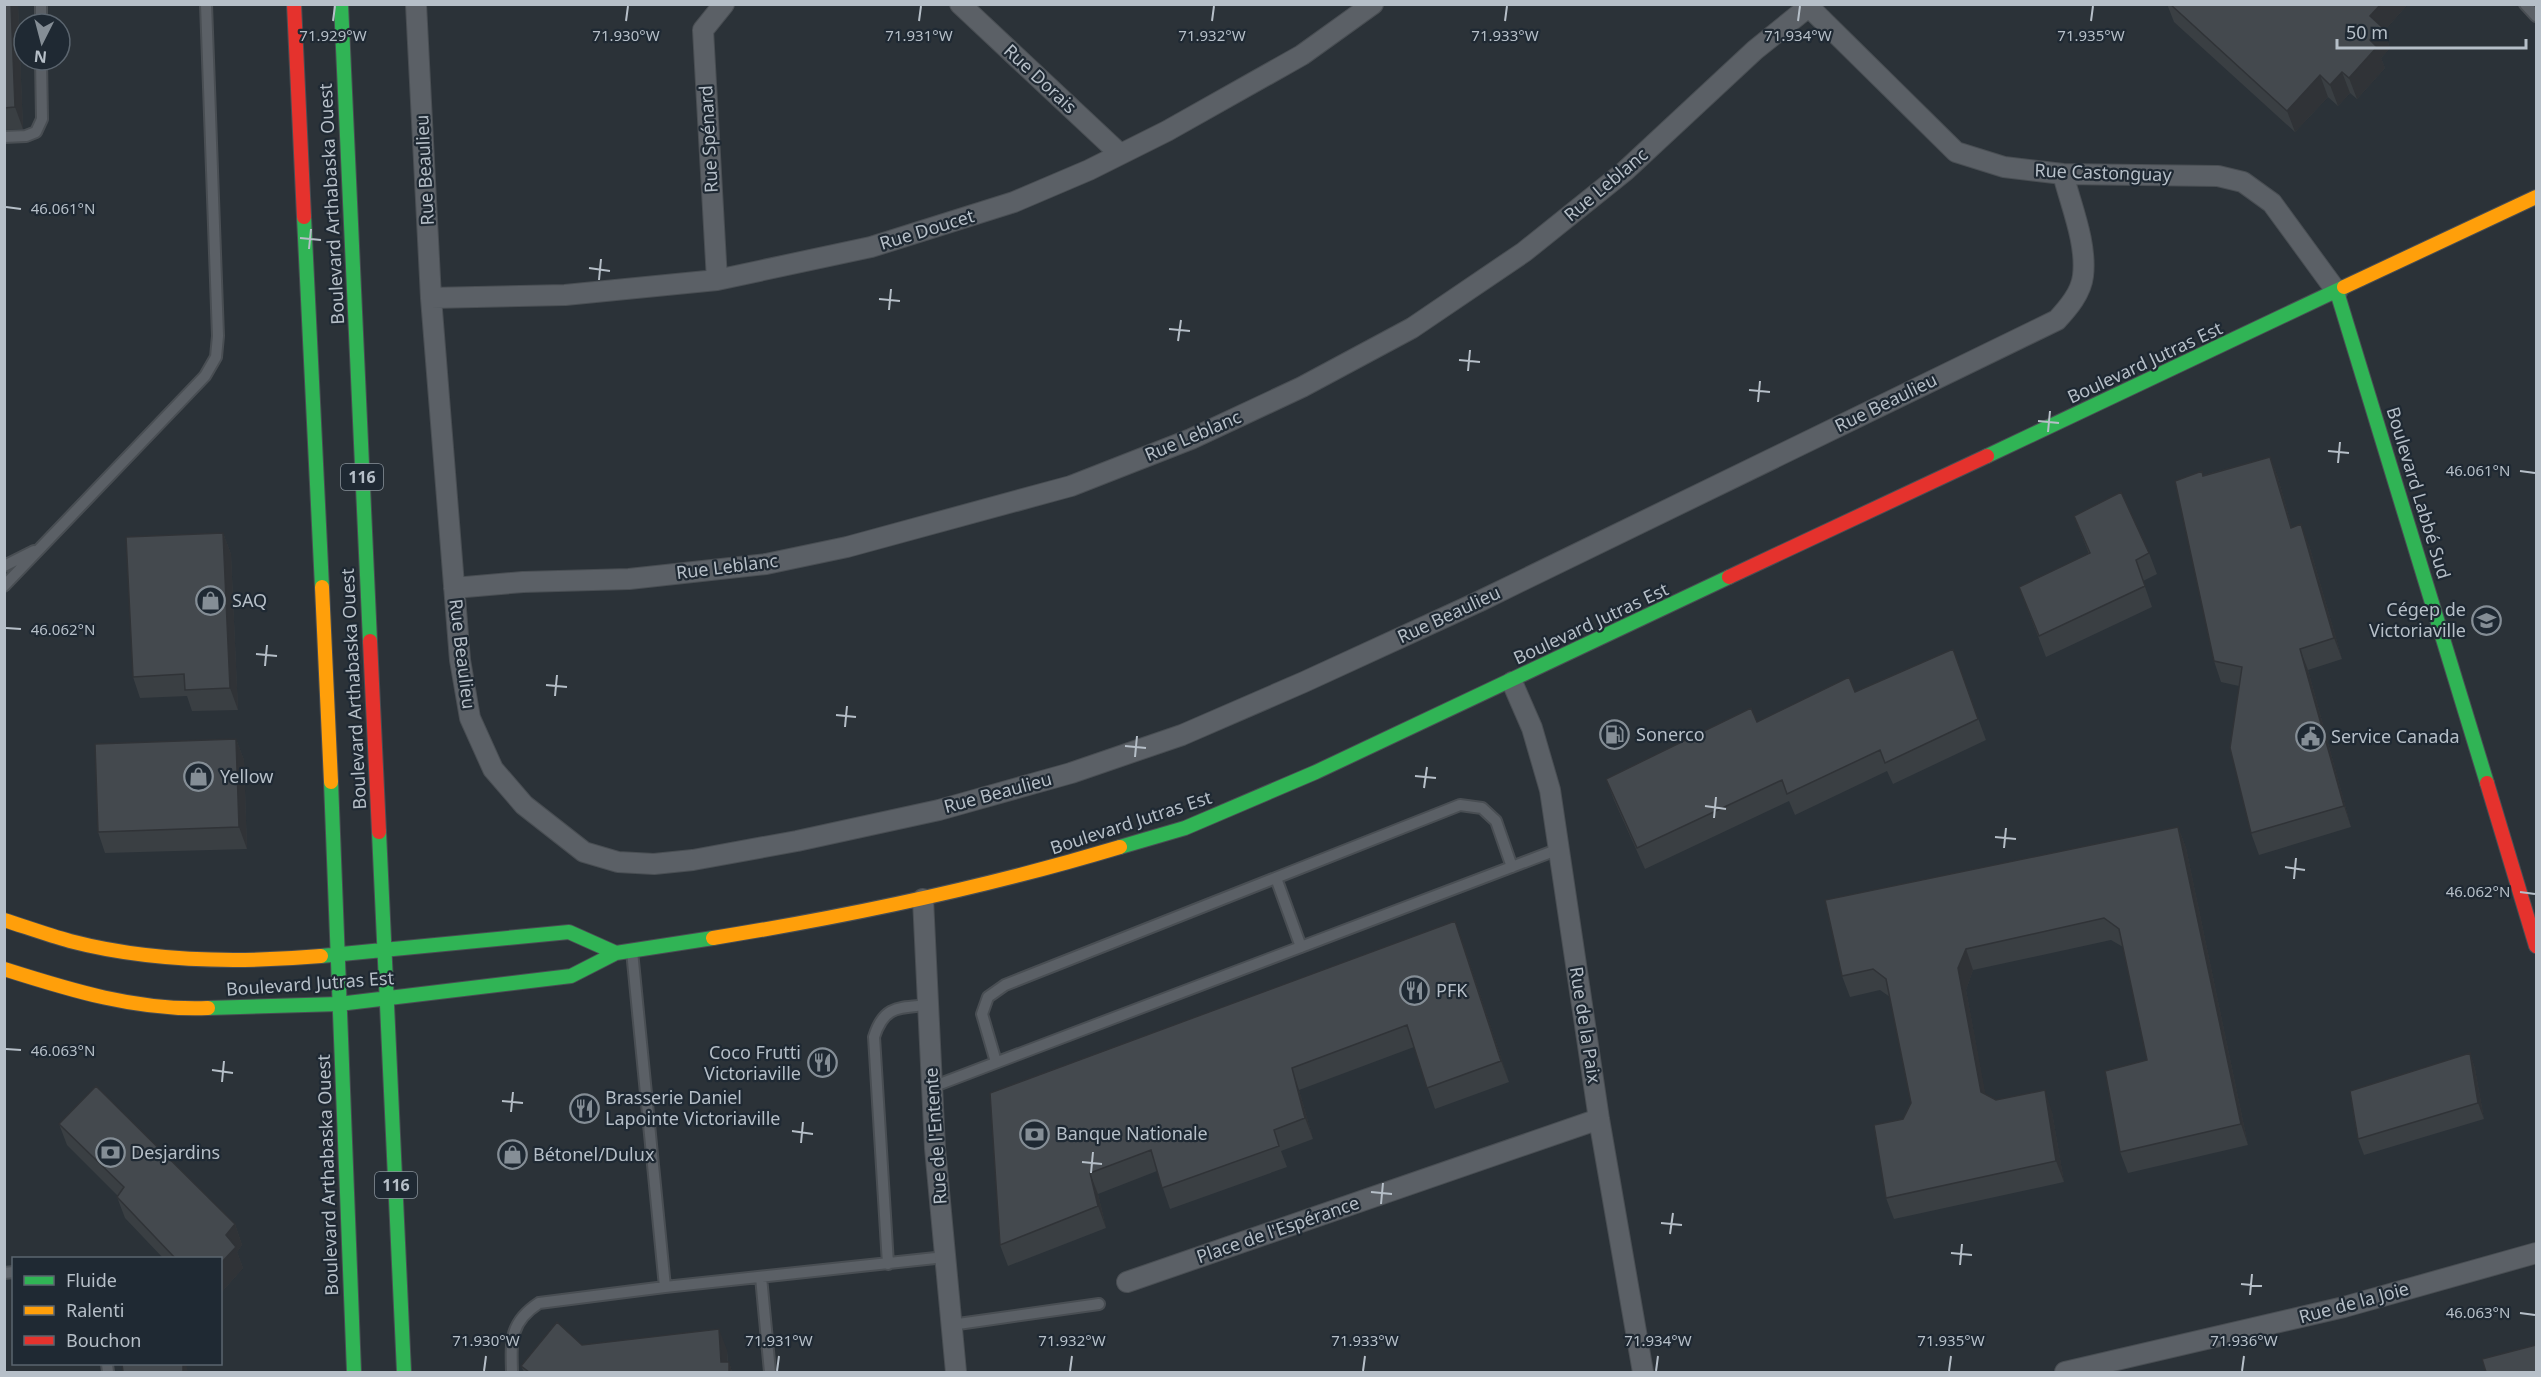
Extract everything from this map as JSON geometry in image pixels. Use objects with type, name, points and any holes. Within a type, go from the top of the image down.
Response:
[{"type":"main road","name":"Boulevard Arthabaska Ouest","points":[[294,4],[334,852],[354,1372]]},
{"type":"main road","name":"Boulevard Arthabaska Ouest","points":[[340,4],[404,1372]]},
{"type":"main road","name":"Boulevard Jutras Est","points":[[4,969],[66,989],[127,1003],[188,1009],[339,1004],[571,976],[616,953],[736,934],[923,899],[1061,866],[1185,828],[1316,772],[1512,682],[2536,197]]},
{"type":"main road","name":"Boulevard Labbé Sud","points":[[2337,292],[2536,946]]},
{"type":"main road","name":"Boulevard Jutras Est","points":[[4,920],[71,941],[133,953],[188,958],[284,959],[569,932],[616,953]]},
{"type":"street","name":"Rue Beaulieu","points":[[416,4],[431,298],[460,660],[470,718],[493,769],[524,805],[584,852],[618,862],[654,864],[693,860],[797,841],[939,810],[1094,765],[1182,735],[1478,602],[2057,320],[2074,299],[2083,277],[2082,247],[2063,174]]},
{"type":"street","name":"Rue Spénard","points":[[717,280],[703,30],[724,4]]},
{"type":"street","name":"Rue Dorais","points":[[960,4],[1120,154]]},
{"type":"street","name":"Rue Doucet","points":[[431,298],[565,295],[717,280],[880,244],[1014,202],[1120,154],[1167,131],[1302,55],[1373,4]]},
{"type":"street","name":"Rue Castonguay","points":[[1809,5],[1956,152],[2004,167],[2063,174],[2218,176],[2243,182],[2272,203],[2337,292]]},
{"type":"street","name":"Rue Leblanc","points":[[454,588],[523,582],[629,579],[766,564],[847,548],[1071,486],[1191,439],[1302,387],[1412,328],[1524,252],[1625,171],[1755,50],[1809,5]]},
{"type":"street","name":"Rue de la Paix","points":[[1512,682],[1532,728],[1550,790],[1599,1119],[1643,1372]]},
{"type":"street","name":"Rue de l'Entente","points":[[923,899],[935,1148],[956,1372]]},
{"type":"street","name":"Place de l'Espérance","points":[[1127,1282],[1599,1119]]},
{"type":"street","name":"Rue de la Joie","points":[[2065,1372],[2344,1307],[2536,1253]]},
{"type":"lane","points":[[4,586],[205,376],[216,357],[218,336],[206,4]]},
{"type":"lane","points":[[2524,4],[2536,16]]},
{"type":"lane","points":[[4,137],[26,136],[36,132],[42,119],[41,72]]},
{"type":"lane","points":[[4,566],[42,547]]},
{"type":"lane","points":[[996,1062],[982,1014],[988,997],[1005,985],[1460,805],[1482,808],[1496,821],[1512,867]]},
{"type":"lane","points":[[932,1087],[1559,849]]},
{"type":"lane","points":[[1276,878],[1301,947]]},
{"type":"lane","points":[[632,950],[665,1287]]},
{"type":"lane","points":[[888,1264],[874,1037],[884,1015],[895,1009],[928,1005]]},
{"type":"lane","points":[[512,1372],[511,1350],[514,1329],[524,1313],[539,1303],[945,1257]]},
{"type":"lane","points":[[761,1277],[770,1372]]},
{"type":"lane","points":[[951,1325],[1099,1304]]},
{"type":"building","points":[[4,4],[11,4],[15,107],[4,108]]},
{"type":"building","points":[[2170,4],[2381,4],[2370,16],[2382,27],[2370,40],[2377,47],[2349,78],[2342,72],[2330,85],[2320,75],[2287,111]]},
{"type":"building","points":[[2270,457],[2291,528],[2301,524],[2334,638],[2300,649],[2344,806],[2251,833],[2230,748],[2242,667],[2214,661],[2175,481],[2202,471],[2203,476]]},
{"type":"building","points":[[2121,492],[2149,553],[2136,560],[2145,586],[2039,636],[2019,587],[2090,553],[2074,516]]},
{"type":"building","points":[[223,533],[230,688],[185,690],[184,674],[133,677],[126,537]]},
{"type":"building","points":[[1953,649],[1978,719],[1885,763],[1880,750],[1787,794],[1782,780],[1637,848],[1606,779],[1751,708],[1757,722],[1849,677],[1855,692]]},
{"type":"building","points":[[236,739],[239,827],[98,832],[95,744]]},
{"type":"building","points":[[2178,827],[2241,1124],[2120,1152],[2105,1071],[2147,1060],[2119,929],[2104,918],[1966,949],[1958,968],[1981,1092],[1996,1100],[2045,1090],[2056,1161],[1886,1198],[1874,1125],[1903,1119],[1911,1103],[1886,979],[1873,969],[1842,976],[1825,900]]},
{"type":"building","points":[[1455,921],[1501,1061],[1427,1088],[1407,1025],[1292,1068],[1305,1118],[1274,1130],[1279,1146],[1162,1188],[1151,1150],[1090,1173],[1098,1206],[1000,1245],[990,1093]]},
{"type":"building","points":[[2470,1053],[2478,1103],[2358,1139],[2350,1091]]},
{"type":"building","points":[[96,1086],[235,1224],[226,1235],[236,1247],[222,1262],[222,1257],[174,1257],[117,1197],[124,1187],[59,1124]]},
{"type":"building","points":[[557,1322],[582,1345],[719,1329],[721,1362],[729,1362],[729,1372],[529,1372],[521,1366]]},
{"type":"building","points":[[2536,1345],[2536,1372],[2486,1372],[2482,1359]]},
{"type":"building","points":[[122,1365],[183,1365],[183,1372],[123,1372]]},
{"type":"traffic: fast","points":[[341,4],[370,641]]},
{"type":"traffic: fast","points":[[304,217],[322,587]]},
{"type":"traffic: fast","points":[[1987,456],[2344,287]]},
{"type":"traffic: fast","points":[[2337,292],[2487,783]]},
{"type":"traffic: fast","points":[[1120,847],[1185,828],[1316,772],[1729,577]]},
{"type":"traffic: fast","points":[[331,782],[354,1372]]},
{"type":"traffic: fast","points":[[379,832],[404,1372]]},
{"type":"traffic: fast","points":[[321,956],[569,932],[616,953]]},
{"type":"traffic: fast","points":[[208,1008],[339,1004],[571,976],[616,953],[713,938]]},
{"type":"traffic: slow","points":[[2344,287],[2536,197]]},
{"type":"traffic: slow","points":[[322,587],[331,782]]},
{"type":"traffic: slow","points":[[713,938],[816,920],[969,888],[1120,847]]},
{"type":"traffic: slow","points":[[4,920],[100,948],[163,957],[258,960],[321,956]]},
{"type":"traffic: slow","points":[[4,969],[104,998],[130,1003],[208,1008]]},
{"type":"traffic: jam","points":[[294,4],[304,217]]},
{"type":"traffic: jam","points":[[1729,577],[1987,456]]},
{"type":"traffic: jam","points":[[370,641],[379,832]]},
{"type":"traffic: jam","points":[[2487,783],[2536,946]]},
{"type":"place","name":"SAQ","points":[[211,601]]},
{"type":"place","name":"Cégep de Victoriaville","points":[[2487,620]]},
{"type":"place","name":"Sonerco","points":[[1615,735]]},
{"type":"place","name":"Service Canada","points":[[2310,737]]},
{"type":"place","name":"Yellow","points":[[199,777]]},
{"type":"place","name":"PFK","points":[[1415,991]]},
{"type":"place","name":"Coco Frutti Victoriaville","points":[[822,1063]]},
{"type":"place","name":"Brasserie Daniel Lapointe Victoriaville","points":[[584,1108]]},
{"type":"place","name":"Banque Nationale","points":[[1035,1134]]},
{"type":"place","name":"Desjardins","points":[[110,1153]]},
{"type":"place","name":"Bétonel/Dulux","points":[[512,1155]]}]
